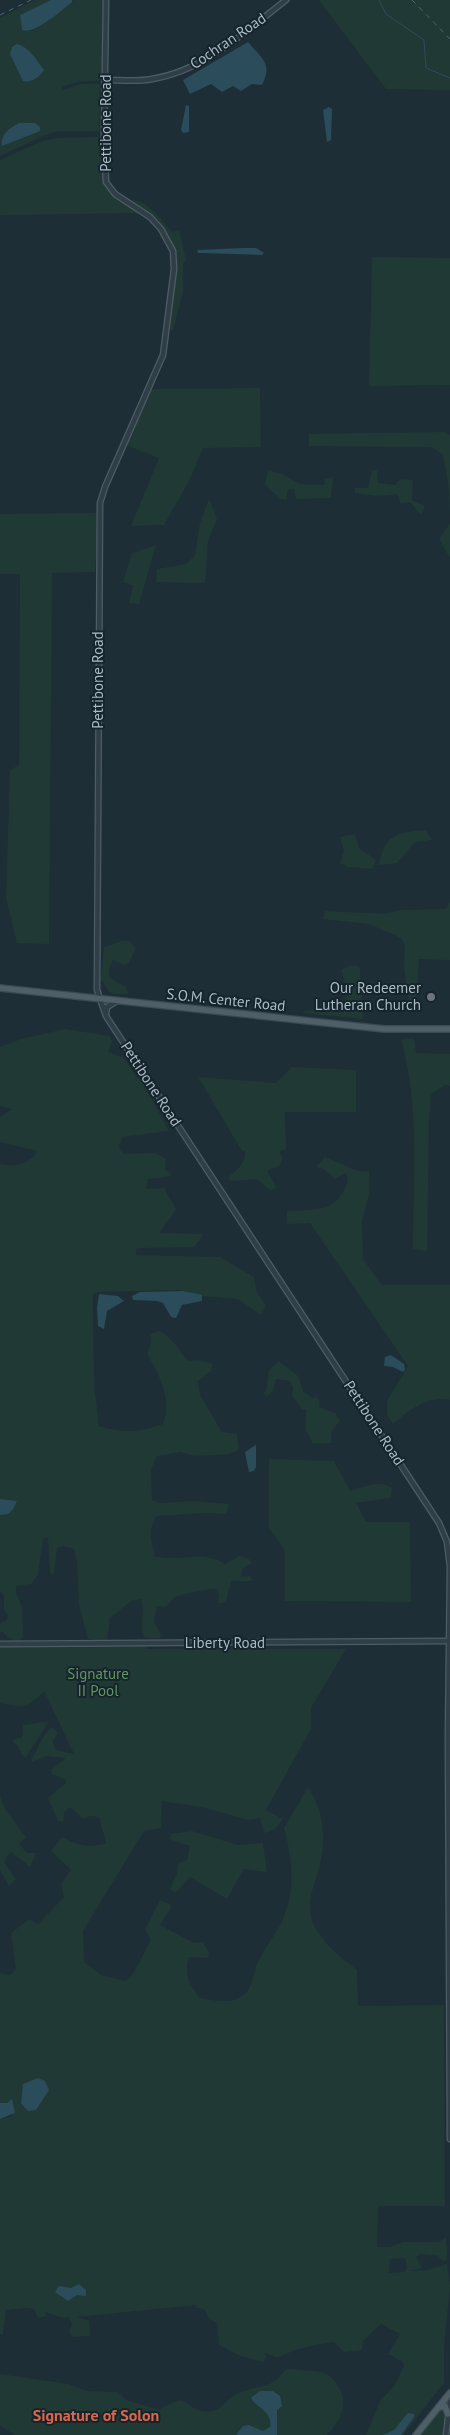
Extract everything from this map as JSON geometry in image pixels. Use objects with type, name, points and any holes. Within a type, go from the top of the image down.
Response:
[{"type":"main road","name":"S.O.M. Center Road","points":[[0,988],[384,1029],[450,1029]]},
{"type":"main road","points":[[416,2435],[450,2393]]},
{"type":"main road","points":[[439,2407],[445,2406],[448,2414]]},
{"type":"street","name":"Pettibone Road","points":[[106,0],[104,137],[106,182],[115,194],[150,217],[161,229],[173,251],[174,269],[163,355],[105,487],[100,503],[95,976],[98,999],[106,1016],[443,1529],[449,1555],[450,1641],[450,2139]]},
{"type":"street","name":"Cochran Road","points":[[106,80],[152,79],[190,68],[218,51],[286,0]]},
{"type":"street","points":[[106,1016],[107,1007],[117,1001]]},
{"type":"street","name":"Liberty Road","points":[[0,1644],[450,1641]]},
{"type":"street","points":[[446,2435],[450,2402]]},
{"type":"green space","points":[[35,0],[51,0],[20,15],[22,30],[28,31],[50,20],[74,0],[106,0],[106,80],[77,82],[62,87],[63,90],[81,84],[100,84],[99,131],[58,131],[0,156],[0,18]],"holes":[[[11,58],[38,61],[43,69],[28,82]]]},
{"type":"green space","points":[[319,0],[450,0],[450,90],[386,89]]},
{"type":"green space","points":[[104,137],[105,176],[112,190],[144,213],[0,215],[0,160],[40,142],[56,138]]},
{"type":"green space","points":[[132,200],[144,203],[149,207],[172,232],[179,230],[186,260],[183,263],[183,292],[173,331],[169,330],[176,270],[172,247],[159,227],[130,202]]},
{"type":"green space","points":[[372,257],[450,258],[450,385],[369,386]]},
{"type":"green space","points":[[260,388],[261,447],[203,448],[188,483],[164,525],[131,526],[159,458],[123,444],[148,389]]},
{"type":"green space","points":[[445,432],[450,435],[450,516],[449,488],[443,455],[432,447],[309,446],[309,434]]},
{"type":"green space","points":[[268,470],[282,474],[300,484],[325,485],[324,479],[333,477],[331,498],[296,499],[294,489],[288,490],[286,500],[281,499],[265,485]]},
{"type":"green space","points":[[372,470],[377,470],[378,483],[395,485],[400,479],[413,480],[412,500],[425,506],[421,515],[410,502],[400,503],[398,494],[377,496],[355,493],[355,488],[368,488]]},
{"type":"green space","points":[[209,499],[217,518],[208,541],[205,583],[156,582],[157,569],[186,564],[195,555],[200,523]]},
{"type":"green space","points":[[99,513],[95,572],[52,573],[49,944],[17,943],[6,898],[10,770],[19,765],[20,574],[0,574],[0,514]]},
{"type":"green space","points":[[450,523],[450,558],[439,539]]},
{"type":"green space","points":[[156,545],[139,604],[129,603],[133,586],[123,582],[132,553]]},
{"type":"green space","points":[[426,830],[432,840],[415,842],[397,863],[379,865],[385,847],[394,837],[408,832]]},
{"type":"green space","points":[[355,834],[359,848],[376,860],[372,869],[348,867],[340,863],[344,851],[340,837]]},
{"type":"green space","points":[[450,902],[450,960],[419,959],[416,1006],[410,1006],[404,968],[405,945],[401,938],[369,924],[323,919],[325,911],[385,914],[401,910],[446,909]]},
{"type":"green space","points":[[122,941],[129,941],[136,948],[129,963],[123,965],[113,960],[110,966],[111,978],[126,987],[128,994],[113,994],[108,991],[101,979],[104,947]]},
{"type":"green space","points":[[350,965],[359,966],[360,970],[363,1019],[304,1013],[303,1011],[342,1009],[348,993],[341,970]]},
{"type":"green space","points":[[65,1029],[110,1036],[112,1042],[108,1052],[124,1058],[135,1075],[142,1081],[169,1131],[122,1137],[119,1147],[123,1154],[155,1153],[166,1159],[165,1169],[172,1175],[148,1179],[146,1189],[165,1188],[176,1210],[159,1233],[204,1234],[194,1247],[142,1248],[136,1249],[136,1255],[220,1257],[254,1277],[257,1293],[266,1305],[261,1315],[238,1299],[203,1296],[179,1290],[99,1292],[93,1294],[94,1383],[99,1426],[131,1431],[163,1424],[166,1406],[163,1388],[147,1354],[151,1343],[150,1334],[160,1331],[172,1340],[188,1361],[199,1360],[213,1364],[211,1371],[198,1381],[200,1395],[222,1432],[237,1434],[239,1450],[229,1454],[195,1456],[180,1452],[157,1456],[151,1470],[152,1500],[160,1503],[193,1501],[229,1504],[226,1514],[200,1513],[157,1516],[151,1530],[155,1556],[164,1558],[207,1557],[225,1564],[240,1556],[249,1559],[252,1563],[242,1569],[241,1577],[250,1576],[253,1581],[231,1581],[226,1602],[218,1603],[219,1595],[216,1589],[213,1589],[177,1596],[166,1607],[157,1606],[154,1622],[161,1634],[160,1638],[145,1638],[142,1629],[143,1609],[141,1599],[131,1601],[110,1618],[107,1641],[88,1639],[79,1605],[77,1562],[74,1549],[63,1546],[57,1548],[54,1574],[50,1573],[48,1538],[43,1538],[38,1575],[31,1584],[16,1586],[16,1592],[22,1607],[23,1638],[17,1642],[7,1637],[2,1631],[0,1633],[0,1623],[7,1620],[8,1615],[4,1610],[4,1595],[0,1591],[0,1515],[5,1516],[17,1502],[0,1499],[0,1164],[21,1164],[38,1151],[0,1142],[0,1117],[12,1109],[0,1106],[0,1047],[21,1039]]},
{"type":"green space","points":[[401,1039],[414,1039],[416,1053],[450,1054],[450,1086],[445,1085],[431,1094],[427,1251],[413,1249],[413,1117],[407,1065]]},
{"type":"green space","points":[[292,1067],[356,1070],[356,1112],[285,1112],[286,1150],[279,1151],[283,1158],[279,1166],[267,1171],[277,1188],[270,1190],[257,1179],[230,1181],[228,1177],[242,1163],[245,1151],[242,1151],[198,1077],[276,1083]]},
{"type":"green space","points":[[325,1157],[358,1171],[369,1171],[369,1194],[362,1221],[363,1259],[382,1285],[450,1285],[450,1400],[442,1399],[427,1402],[413,1409],[393,1424],[387,1415],[387,1401],[408,1366],[310,1223],[287,1224],[287,1211],[313,1210],[327,1206],[342,1195],[347,1184],[346,1173],[335,1179],[324,1169],[316,1167]]},
{"type":"green space","points":[[279,1361],[298,1376],[303,1391],[312,1398],[317,1397],[320,1401],[319,1407],[335,1413],[340,1421],[331,1432],[331,1443],[313,1444],[306,1430],[306,1409],[302,1409],[292,1396],[293,1388],[290,1381],[276,1379],[273,1391],[267,1396],[263,1393],[266,1391],[269,1370]]},
{"type":"green space","points":[[269,1459],[334,1461],[350,1491],[377,1484],[387,1485],[392,1488],[391,1498],[356,1503],[366,1522],[410,1522],[411,1602],[285,1601],[285,1550],[269,1528]]},
{"type":"green space","name":"Signature II Pool","points":[[0,1644],[147,1644],[147,1649],[346,1649],[311,1708],[311,1729],[266,1810],[283,1819],[279,1824],[273,1830],[264,1833],[260,1818],[248,1820],[206,1808],[162,1801],[161,1828],[144,1831],[83,1931],[84,1962],[101,1975],[126,1981],[134,1972],[151,1940],[145,1930],[160,1900],[170,1904],[171,1908],[160,1925],[194,1943],[203,1942],[209,1953],[208,1958],[189,1957],[188,1979],[200,1998],[230,2001],[244,1995],[250,1987],[258,1962],[280,1925],[287,1907],[290,1896],[291,1862],[284,1828],[308,1787],[320,1815],[323,1834],[322,1854],[310,1902],[311,1916],[313,1924],[323,1939],[336,1953],[357,1970],[358,2006],[444,2005],[445,2206],[378,2206],[377,2247],[390,2247],[403,2242],[439,2242],[446,2237],[447,2260],[443,2261],[438,2256],[421,2254],[416,2257],[422,2268],[410,2271],[428,2270],[447,2264],[450,2285],[444,2349],[444,2383],[403,2435],[366,2435],[380,2401],[394,2386],[404,2366],[403,2362],[388,2354],[400,2334],[381,2324],[363,2341],[362,2350],[344,2352],[334,2342],[305,2347],[277,2358],[265,2353],[267,2356],[263,2362],[238,2355],[219,2345],[217,2323],[209,2319],[205,2310],[195,2307],[196,2305],[77,2317],[89,2321],[90,2336],[72,2337],[69,2331],[72,2325],[69,2317],[63,2318],[45,2312],[46,2316],[38,2318],[34,2309],[6,2310],[3,2334],[0,2334],[0,2119],[13,2116],[7,2103],[0,2103],[0,1973],[10,1975],[16,1969],[11,1933],[29,1919],[38,1924],[64,1897],[61,1884],[71,1870],[51,1851],[62,1837],[84,1845],[106,1843],[99,1817],[90,1816],[83,1819],[70,1807],[64,1812],[63,1822],[58,1821],[48,1798],[66,1783],[66,1780],[52,1774],[51,1770],[66,1758],[47,1756],[32,1762],[31,1760],[45,1734],[52,1727],[58,1733],[53,1741],[55,1750],[74,1754],[44,1691],[25,1706],[0,1703]],"holes":[[[405,2258],[407,2267],[405,2272],[389,2273],[390,2259]]]},
{"type":"green space","points":[[49,1721],[26,1757],[23,1756],[18,1746],[12,1741],[22,1738],[23,1725]]},
{"type":"green space","points":[[0,1796],[5,1809],[26,1837],[19,1844],[27,1853],[36,1853],[30,1867],[11,1852],[6,1858],[5,1864],[16,1879],[9,1886],[0,1870]]},
{"type":"green space","points":[[192,1831],[238,1845],[263,1843],[267,1872],[244,1869],[227,1899],[190,1877],[175,1893],[170,1889],[177,1873],[178,1863],[187,1860],[190,1846],[169,1839],[171,1834]]},
{"type":"green space","points":[[286,2369],[323,2373],[336,2383],[343,2397],[342,2410],[340,2417],[327,2435],[15,2435],[0,2426],[0,2374],[69,2384],[86,2391],[118,2392],[126,2400],[159,2410],[178,2401],[183,2401],[196,2409],[210,2411],[220,2408],[237,2394],[270,2384]]},
{"type":"green space","points":[[447,2408],[446,2435],[416,2435],[436,2410]]},
{"type":"water","points":[[51,0],[72,0],[72,2],[55,16],[34,29],[22,30],[20,15]]},
{"type":"water","points":[[248,42],[266,66],[262,85],[252,84],[241,91],[233,86],[222,92],[211,84],[190,94],[183,80]]},
{"type":"water","points":[[17,44],[29,51],[44,70],[38,77],[23,81],[10,54],[12,47]]},
{"type":"water","points":[[186,105],[189,106],[189,132],[183,133],[181,130]]},
{"type":"water","points":[[329,107],[332,109],[331,140],[327,142],[323,110]]},
{"type":"water","points":[[19,123],[35,123],[40,127],[40,131],[2,146],[4,135],[9,129]]},
{"type":"water","points":[[256,248],[264,253],[262,255],[198,253],[197,250]]},
{"type":"water","points":[[183,1291],[202,1295],[202,1301],[182,1305],[176,1318],[171,1317],[163,1303],[133,1300],[132,1296],[140,1292]]},
{"type":"water","points":[[99,1294],[118,1296],[124,1301],[107,1311],[104,1329],[98,1326],[97,1308]]},
{"type":"water","points":[[391,1355],[404,1364],[405,1370],[403,1372],[393,1367],[384,1366],[385,1357]]},
{"type":"water","points":[[256,1445],[256,1467],[254,1471],[249,1472],[245,1452]]},
{"type":"water","points":[[0,1499],[17,1501],[11,1512],[0,1515]]},
{"type":"water","points":[[38,2078],[45,2081],[49,2090],[36,2110],[28,2111],[21,2103],[23,2084]]},
{"type":"water","points":[[12,2099],[15,2113],[0,2119],[0,2103],[7,2103]]},
{"type":"water","points":[[79,2284],[86,2290],[86,2296],[77,2295],[68,2301],[55,2292],[59,2286],[71,2288]]},
{"type":"water","points":[[260,2391],[273,2391],[280,2396],[282,2406],[277,2410],[277,2435],[236,2435],[243,2426],[249,2425],[263,2431],[270,2427],[269,2417],[251,2398]]},
{"type":"water","points":[[408,2413],[414,2414],[414,2417],[401,2435],[383,2435],[394,2430]]},
{"type":"waterway","points":[[379,0],[386,14],[424,40],[426,68],[450,78]]},
{"type":"railway","points":[[0,15],[31,0]]},
{"type":"railway","points":[[412,0],[450,39]]},
{"type":"place","name":"Our Redeemer Lutheran Church","points":[[431,997]]},
{"type":"district","name":"Signature of Solon","points":[[96,2415]]}]
